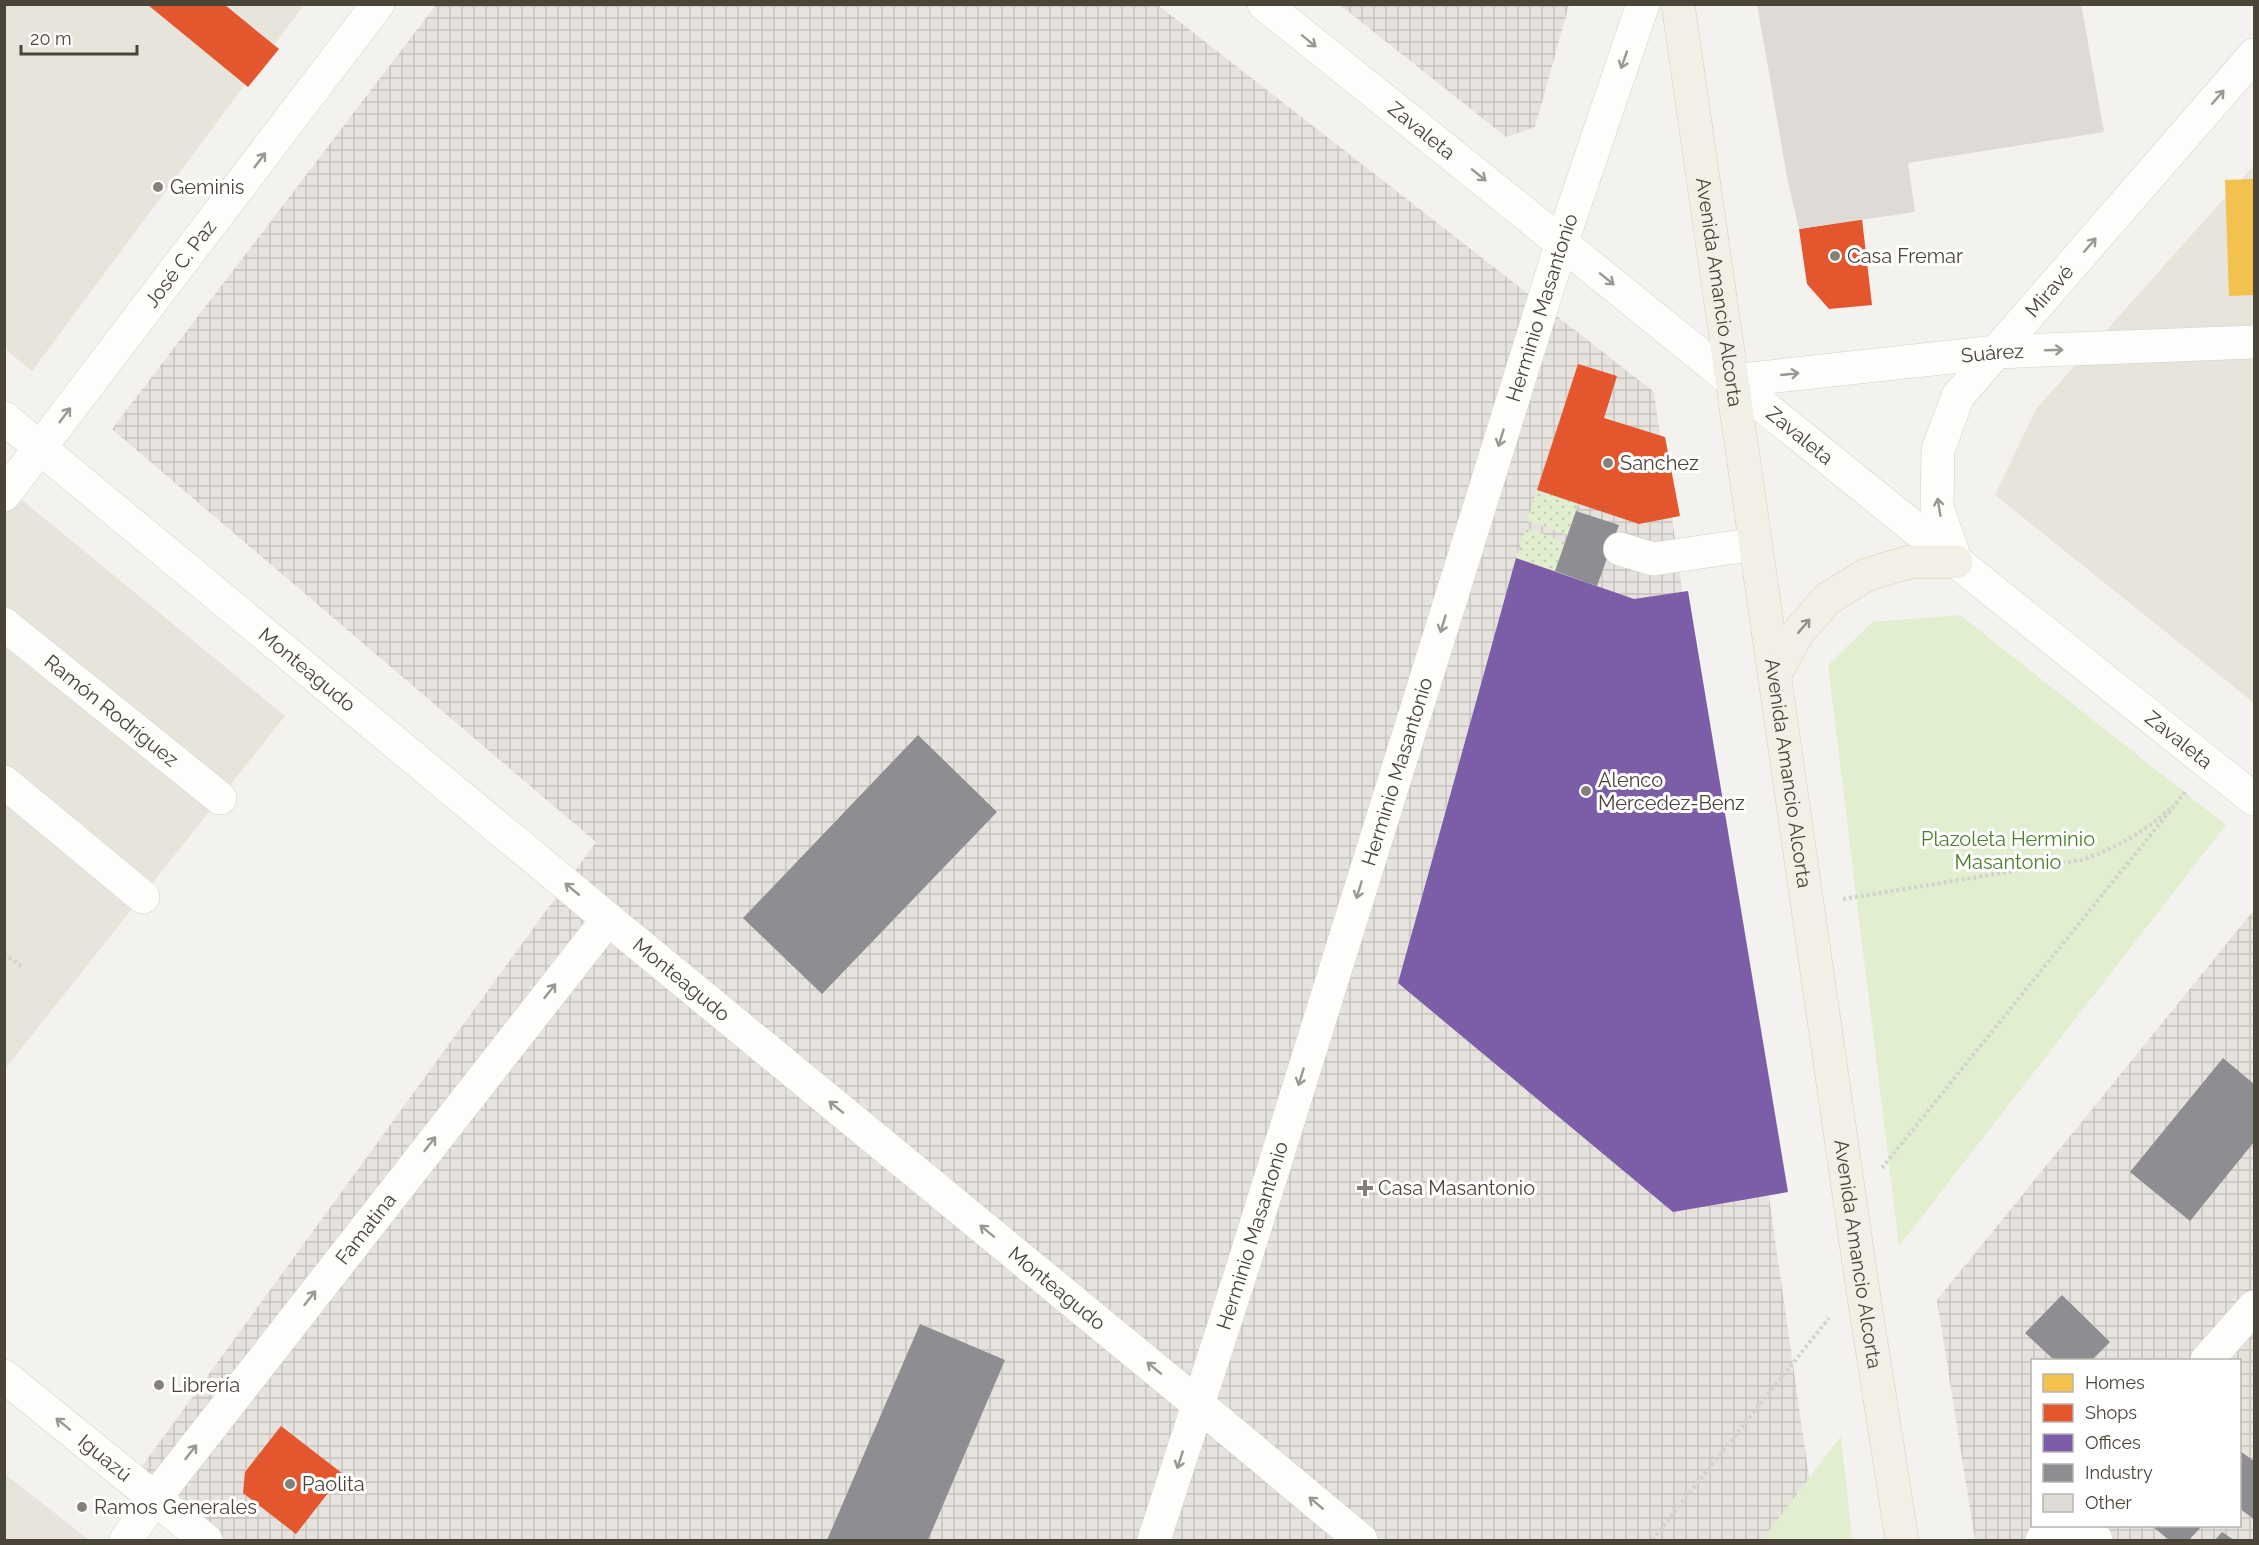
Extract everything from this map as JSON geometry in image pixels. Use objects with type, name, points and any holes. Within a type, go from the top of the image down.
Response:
[{"type":"main road","name":"Avenida Amancio Alcorta","points":[[1678,4],[1861,1278],[1902,1540]]},
{"type":"main road","points":[[1774,676],[1797,634],[1827,599],[1866,575],[1909,562],[1956,562]]},
{"type":"street","name":"José C. Paz","points":[[4,495],[378,4]]},
{"type":"street","name":"Zavaleta","points":[[1264,4],[2254,799]]},
{"type":"street","name":"Herminio Masantonio","points":[[1154,1540],[1199,1405],[1562,242],[1643,4]]},
{"type":"street","name":"Miravé","points":[[1956,562],[1937,507],[1938,450],[1958,396],[2254,55]]},
{"type":"street","name":"Suárez","points":[[1732,381],[1996,352],[2254,342]]},
{"type":"street","name":"Monteagudo","points":[[4,417],[1361,1540]]},
{"type":"street","points":[[1620,549],[1653,559],[1756,544]]},
{"type":"street","name":"Ramón Rodríguez","points":[[4,624],[220,798]]},
{"type":"street","points":[[4,782],[143,897]]},
{"type":"street","name":"Famatina","points":[[126,1540],[154,1498],[608,919]]},
{"type":"street","points":[[2209,1359],[2254,1307]]},
{"type":"street","name":"Iguazú","points":[[4,1376],[206,1540]]},
{"type":"street","points":[[2058,1533],[2096,1540]]},
{"type":"path","points":[[1807,905],[2081,860],[2110,850],[2137,833],[2162,816],[2187,791],[1851,1207]]},
{"type":"path","points":[[4,954],[22,968]]},
{"type":"path","points":[[1652,1540],[1861,1278]]},
{"type":"shaded area","points":[[4,5],[304,5],[32,371],[5,349]]},
{"type":"shaded area","points":[[436,5],[1158,5],[1654,392],[1818,1540],[189,1540],[127,1487],[596,842],[112,429]]},
{"type":"shaded area","points":[[1340,5],[1569,5],[1535,127],[1506,137]]},
{"type":"shaded area","points":[[2254,165],[2254,703],[1995,495],[2036,409]]},
{"type":"shaded area","points":[[5,486],[285,716],[5,1069]]},
{"type":"shaded area","points":[[2254,910],[2254,1540],[1975,1540],[1937,1300]]},
{"type":"shaded area","points":[[5,1474],[89,1540],[5,1540]]},
{"type":"green space","points":[[1537,490],[1578,504],[1568,535],[1527,521]]},
{"type":"green space","points":[[1526,528],[1566,542],[1555,571],[1516,558]]},
{"type":"green space","name":"Plazoleta Herminio Masantonio","points":[[1960,615],[2226,825],[1899,1246],[1828,665],[1872,622]]},
{"type":"green space","points":[[1841,1436],[1852,1540],[1762,1540]]},
{"type":"building: Homes","points":[[2253,179],[2254,295],[2229,296],[2225,180]]},
{"type":"building: Shops","points":[[148,5],[225,5],[279,49],[248,87]]},
{"type":"building: Shops","name":"Casa Fremar","points":[[1862,219],[1872,305],[1829,309],[1807,284],[1799,229]]},
{"type":"building: Shops","name":"Sanchez","points":[[1578,364],[1617,376],[1604,418],[1665,437],[1680,516],[1639,524],[1537,490]]},
{"type":"building: Shops","name":"Paolita","points":[[281,1426],[343,1474],[296,1534],[243,1493],[245,1472]]},
{"type":"building: Offices","name":"Alenco Mercedez-Benz","points":[[1516,558],[1634,599],[1688,591],[1788,1192],[1673,1212],[1398,983]]},
{"type":"building: Industry","points":[[1576,511],[1619,525],[1597,586],[1555,571]]},
{"type":"building: Industry","points":[[918,735],[997,812],[822,994],[743,918]]},
{"type":"building: Industry","points":[[2223,1058],[2254,1084],[2254,1142],[2190,1221],[2130,1172]]},
{"type":"building: Industry","points":[[2062,1295],[2110,1342],[2093,1359],[2053,1359],[2025,1333]]},
{"type":"building: Industry","points":[[920,1324],[1005,1360],[928,1540],[827,1540]]},
{"type":"building: Industry","points":[[2241,1452],[2254,1461],[2254,1519],[2241,1510]]},
{"type":"building: Industry","points":[[2153,1527],[2201,1527],[2189,1540],[2169,1540]]},
{"type":"building: Industry","points":[[2222,1532],[2234,1540],[2215,1540]]},
{"type":"building: Other","points":[[1757,4],[2081,4],[2104,132],[1908,163],[1915,212],[1799,229],[1787,177]]},
{"type":"place","name":"Geminis","points":[[158,187]]},
{"type":"place","name":"Casa Fremar","points":[[1835,256]]},
{"type":"place","name":"Sanchez","points":[[1608,463]]},
{"type":"place","name":"Alenco Mercedez-Benz","points":[[1586,791]]},
{"type":"place","name":"Casa Masantonio","points":[[1365,1188]]},
{"type":"place","name":"Librería","points":[[159,1385]]},
{"type":"place","name":"Paolita","points":[[290,1484]]},
{"type":"place","name":"Ramos Generales","points":[[82,1507]]}]
